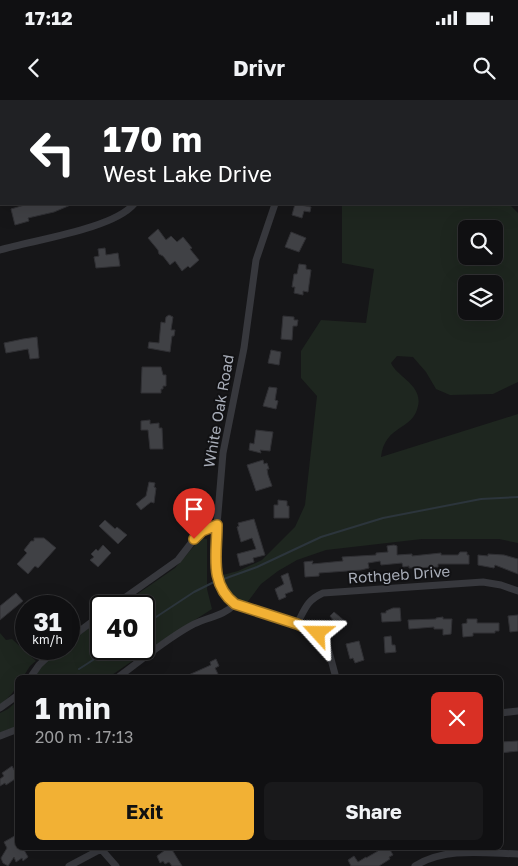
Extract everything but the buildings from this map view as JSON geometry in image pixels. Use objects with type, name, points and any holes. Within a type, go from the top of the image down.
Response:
[{"type":"street","points":[[0,250],[110,221],[129,210],[133,205]]},
{"type":"street","name":"White Oak Road","points":[[235,604],[218,584],[217,576],[217,525],[223,453],[244,348],[256,260],[275,205]]},
{"type":"street","points":[[129,595],[178,560],[199,534],[217,525]]},
{"type":"street","name":"Rothgeb Drive","points":[[297,624],[307,603],[313,597],[323,593],[483,582],[501,585],[518,591]]},
{"type":"street","points":[[121,675],[184,630],[228,611],[235,604],[297,624],[318,633],[328,648],[335,675]]},
{"type":"street","points":[[32,675],[44,660]]},
{"type":"street","points":[[0,708],[15,698]]},
{"type":"street","points":[[503,713],[518,711]]},
{"type":"street","points":[[0,736],[15,730]]},
{"type":"street","points":[[69,866],[98,850]]},
{"type":"street","points":[[104,850],[116,866]]},
{"type":"street","points":[[415,866],[426,858],[441,854],[518,854]]},
{"type":"shaded area","points":[[342,205],[510,205],[518,213],[518,382],[493,394],[450,395],[436,389],[426,372],[413,357],[397,356],[391,363],[417,392],[418,406],[411,420],[388,439],[381,457],[518,414],[518,543],[499,539],[422,539],[326,550],[297,560],[278,571],[261,584],[246,604],[231,592],[223,575],[238,571],[262,560],[295,527],[305,505],[317,396],[301,378],[301,351],[321,320],[366,323],[374,269],[342,263]]},
{"type":"shaded area","points":[[201,538],[207,539],[207,589],[212,609],[155,645],[155,595],[136,595],[175,568]]},
{"type":"shaded area","points":[[90,627],[90,660],[134,660],[112,675],[35,675],[47,660],[80,660],[80,635]]},
{"type":"shaded area","points":[[0,633],[6,640],[12,639],[15,642],[15,660],[36,661],[24,675],[15,675],[15,690],[0,705]]},
{"type":"shaded area","points":[[15,703],[15,727],[0,733],[0,713]]},
{"type":"waterway","points":[[221,580],[257,567],[321,537],[383,518],[481,499],[518,497]]},
{"type":"waterway","points":[[155,618],[194,592],[216,581]]},
{"type":"waterway","points":[[79,669],[93,660]]},
{"type":"route","points":[[194,539],[202,531],[217,525],[218,584],[235,604],[297,624],[318,633]]}]
